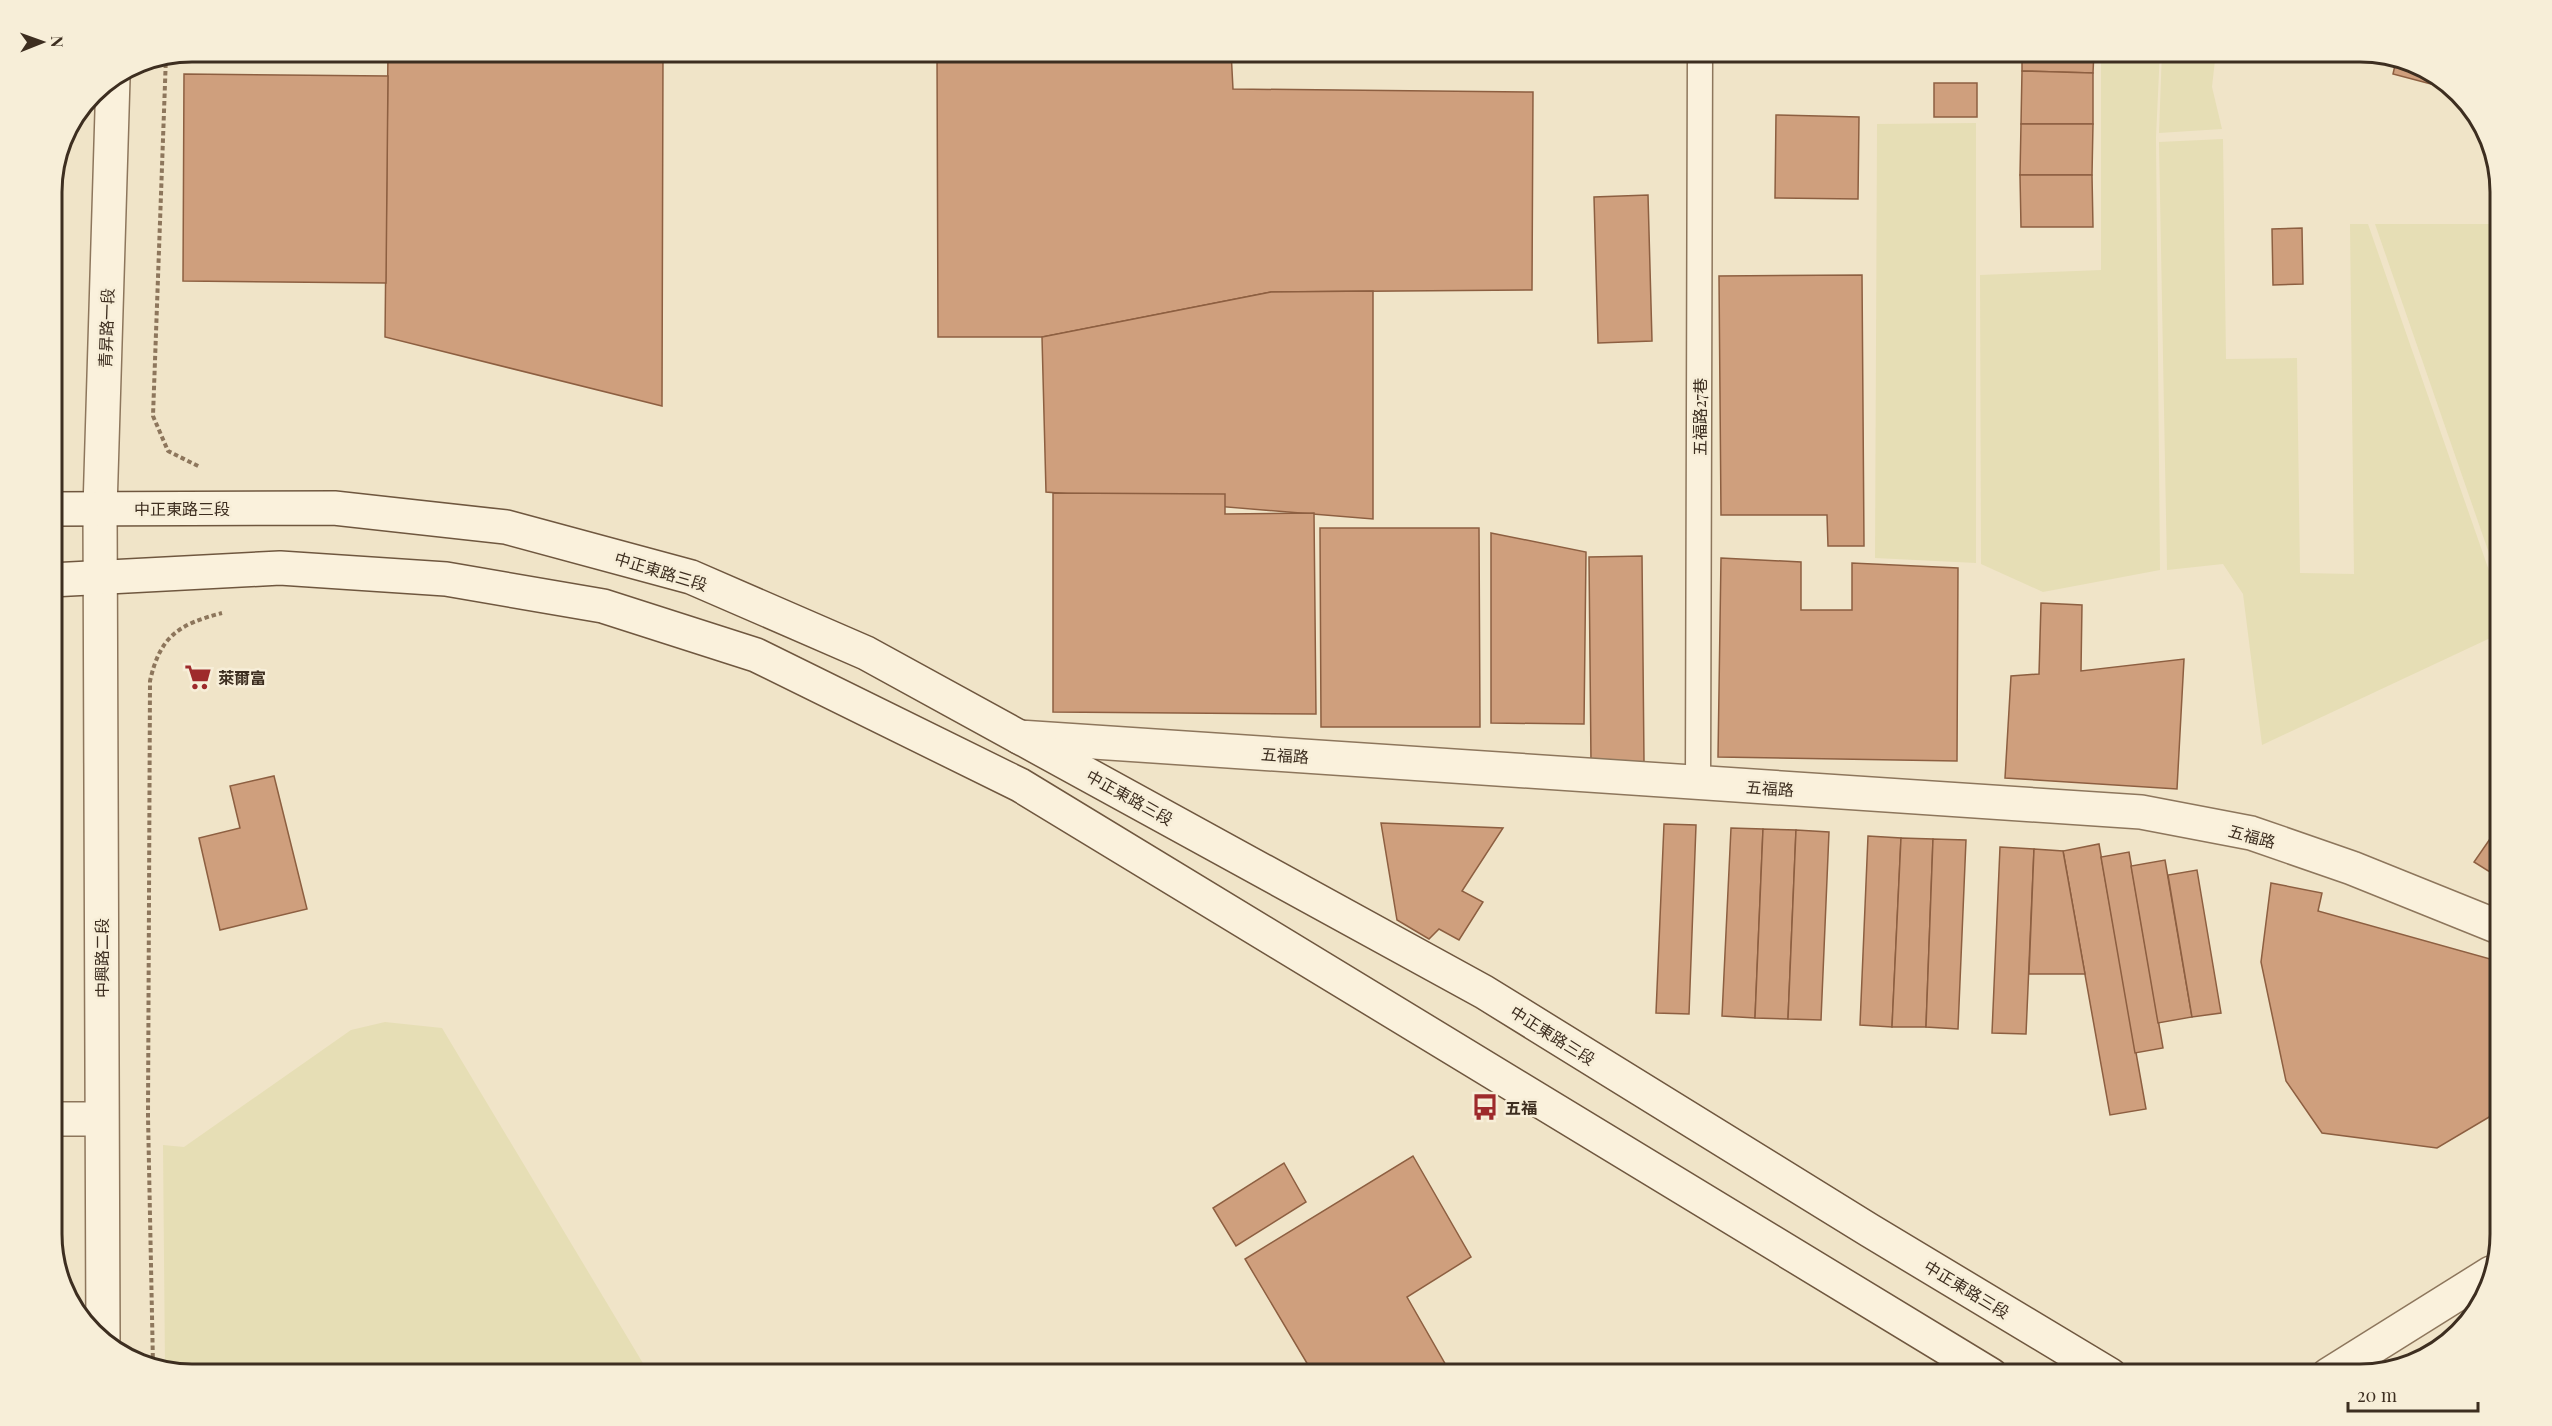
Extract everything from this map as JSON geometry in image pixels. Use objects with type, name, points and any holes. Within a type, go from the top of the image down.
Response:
[{"type":"main road","name":"青昇路一段","points":[[100,578],[113,87]]},
{"type":"main road","name":"中正東路三段","points":[[62,509],[334,508],[506,527],[691,577],[866,653],[1484,992],[1859,1224],[2092,1364]]},
{"type":"main road","points":[[62,580],[280,568],[446,579],[603,606],[756,655],[1020,785],[1973,1364]]},
{"type":"main road","name":"中興路二段","points":[[100,578],[104,1330]]},
{"type":"main road","name":"五福路","points":[[1020,737],[2141,812],[2251,833],[2352,868],[2490,924]]},
{"type":"main road","points":[[62,1119],[101,1119]]},
{"type":"main road","points":[[2346,1364],[2483,1278]]},
{"type":"lane","name":"五福路27巷","points":[[1698,783],[1700,62]]},
{"type":"path","points":[[166,64],[153,416],[168,451],[206,470]]},
{"type":"path","points":[[153,1358],[148,1116],[150,681],[160,646],[169,636],[203,618],[223,613]]},
{"type":"shaded area","points":[[2101,62],[2159,62],[2156,137],[2160,570],[2043,592],[1981,564],[1980,275],[2101,270]]},
{"type":"shaded area","points":[[2162,62],[2215,62],[2212,87],[2222,129],[2159,133]]},
{"type":"shaded area","points":[[1976,123],[1976,563],[1875,558],[1877,124]]},
{"type":"shaded area","points":[[2223,139],[2226,359],[2297,358],[2300,573],[2354,574],[2350,224],[2368,224],[2490,573],[2490,638],[2262,745],[2243,594],[2223,564],[2167,570],[2159,142]]},
{"type":"shaded area","points":[[2375,224],[2490,224],[2490,556]]},
{"type":"shaded area","points":[[385,1022],[442,1028],[643,1364],[192,1364],[165,1361],[163,1145],[184,1147],[351,1030]]},
{"type":"building","points":[[388,62],[663,62],[662,406],[385,337]]},
{"type":"building","points":[[937,62],[1232,62],[1233,89],[1533,92],[1532,290],[1271,292],[1042,337],[938,337]]},
{"type":"building","points":[[2022,62],[2094,62],[2093,73],[2022,71]]},
{"type":"building","points":[[2395,66],[2410,71],[2435,85],[2393,74]]},
{"type":"building","points":[[2022,71],[2093,73],[2093,124],[2021,124]]},
{"type":"building","points":[[184,74],[388,76],[386,283],[183,281]]},
{"type":"building","points":[[1934,83],[1977,83],[1977,117],[1934,117]]},
{"type":"building","points":[[1776,115],[1859,117],[1858,199],[1775,198]]},
{"type":"building","points":[[2021,124],[2093,124],[2092,175],[2020,175]]},
{"type":"building","points":[[2020,175],[2092,175],[2093,227],[2021,227]]},
{"type":"building","points":[[1648,195],[1652,341],[1598,343],[1594,197]]},
{"type":"building","points":[[2302,228],[2303,284],[2273,285],[2272,229]]},
{"type":"building","points":[[1862,275],[1864,546],[1828,546],[1827,515],[1721,515],[1719,276]]},
{"type":"building","points":[[1373,291],[1373,519],[1046,492],[1042,337],[1271,292]]},
{"type":"building","points":[[1053,493],[1225,494],[1225,514],[1314,513],[1316,714],[1053,712]]},
{"type":"building","points":[[1320,528],[1479,528],[1480,727],[1321,727]]},
{"type":"building","points":[[1491,533],[1586,552],[1584,724],[1491,723]]},
{"type":"building","points":[[1642,556],[1644,762],[1591,762],[1589,557]]},
{"type":"building","points":[[1721,558],[1801,562],[1801,610],[1852,610],[1852,563],[1958,568],[1957,761],[1718,757]]},
{"type":"building","points":[[2041,603],[2082,605],[2081,671],[2184,659],[2177,789],[2005,778],[2011,676],[2039,674]]},
{"type":"building","points":[[274,776],[307,909],[220,930],[199,838],[240,828],[230,786]]},
{"type":"building","points":[[1381,823],[1503,828],[1462,891],[1483,902],[1459,940],[1439,929],[1429,939],[1397,920]]},
{"type":"building","points":[[1664,824],[1696,825],[1689,1014],[1656,1013]]},
{"type":"building","points":[[1731,828],[1763,829],[1755,1018],[1722,1016]]},
{"type":"building","points":[[1763,829],[1796,830],[1788,1019],[1755,1018]]},
{"type":"building","points":[[1796,830],[1829,832],[1821,1020],[1788,1019]]},
{"type":"building","points":[[1868,836],[1901,838],[1892,1027],[1860,1025]]},
{"type":"building","points":[[1901,838],[1933,839],[1926,1027],[1892,1027]]},
{"type":"building","points":[[1933,839],[1966,840],[1958,1029],[1926,1027]]},
{"type":"building","points":[[2490,839],[2490,872],[2474,862]]},
{"type":"building","points":[[2099,844],[2146,1109],[2110,1115],[2063,851]]},
{"type":"building","points":[[2000,847],[2034,849],[2026,1034],[1992,1033]]},
{"type":"building","points":[[2034,849],[2063,851],[2085,974],[2029,974]]},
{"type":"building","points":[[2129,852],[2163,1048],[2135,1053],[2101,857]]},
{"type":"building","points":[[2165,860],[2192,1017],[2158,1023],[2131,866]]},
{"type":"building","points":[[2197,870],[2221,1013],[2192,1017],[2168,875]]},
{"type":"building","points":[[2271,883],[2322,893],[2318,911],[2490,959],[2490,1117],[2437,1148],[2322,1133],[2286,1081],[2261,962]]},
{"type":"building","points":[[1413,1156],[1471,1257],[1407,1297],[1445,1364],[1307,1364],[1245,1259]]},
{"type":"building","points":[[1284,1163],[1306,1202],[1236,1246],[1213,1208]]},
{"type":"place","name":"萊爾富","points":[[198,677]]},
{"type":"place","name":"五福","points":[[1485,1107]]}]
